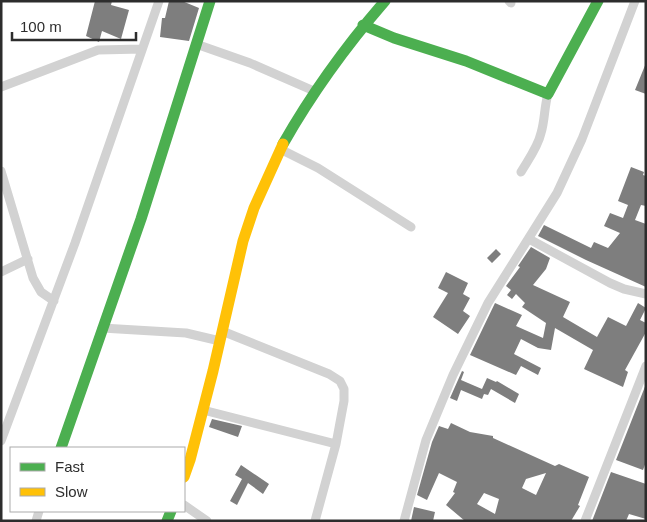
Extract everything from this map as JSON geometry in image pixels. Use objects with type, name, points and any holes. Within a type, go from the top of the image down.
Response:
[{"type":"street","points":[[1,441],[54,301],[158,1]]},
{"type":"street","points":[[61,447],[141,219],[210,1]]},
{"type":"street","points":[[185,474],[203,410],[243,241],[261,192],[280,149],[314,91],[363,25],[385,1]]},
{"type":"street","points":[[521,172],[541,135],[548,94],[598,1]]},
{"type":"street","points":[[404,521],[426,440],[453,375],[488,304],[558,193],[582,139],[635,1]]},
{"type":"street","points":[[363,25],[394,38],[466,61],[548,94]]},
{"type":"street","points":[[196,44],[250,63],[314,91]]},
{"type":"street","points":[[1,87],[98,50],[142,49]]},
{"type":"street","points":[[280,149],[318,168],[411,227]]},
{"type":"street","points":[[1,171],[38,287],[45,296],[54,301]]},
{"type":"street","points":[[529,238],[610,283],[624,289],[646,294]]},
{"type":"street","points":[[1,272],[28,259]]},
{"type":"street","points":[[102,328],[221,336],[329,374],[340,381],[344,389],[344,401],[336,444],[315,521]]},
{"type":"street","points":[[585,521],[646,366]]},
{"type":"street","points":[[203,410],[336,444]]},
{"type":"street","points":[[185,506],[207,521]]},
{"type":"building","points":[[95,1],[112,1],[111,5],[129,10],[121,39],[102,31],[99,42],[86,36]]},
{"type":"building","points":[[169,1],[182,1],[199,8],[189,41],[160,37],[162,18],[165,18]]},
{"type":"building","points":[[646,63],[646,94],[635,90]]},
{"type":"building","points":[[631,167],[644,172],[643,175],[646,176],[646,206],[641,205],[635,220],[646,224],[646,287],[538,236],[544,225],[591,248],[594,242],[608,248],[620,233],[604,226],[610,213],[623,218],[628,205],[618,201]]},
{"type":"building","points":[[531,247],[550,258],[546,269],[533,285],[570,302],[563,317],[597,337],[608,317],[626,326],[638,303],[646,308],[640,320],[646,323],[646,332],[625,370],[628,372],[623,387],[584,369],[593,350],[555,328],[551,350],[538,348],[521,339],[514,354],[541,368],[538,375],[521,366],[516,375],[470,355],[495,303],[522,315],[516,326],[543,338],[546,323],[522,307],[525,303],[516,294],[512,299],[507,295],[511,290],[506,286],[520,267],[518,266]]},
{"type":"building","points":[[496,249],[501,254],[492,263],[487,258]]},
{"type":"building","points":[[446,272],[468,283],[463,294],[470,298],[463,311],[470,316],[458,334],[433,317],[448,293],[438,288]]},
{"type":"building","points":[[462,371],[464,372],[461,380],[482,389],[487,378],[497,381],[519,394],[515,403],[491,389],[488,395],[484,394],[482,399],[461,390],[457,401],[450,398]]},
{"type":"building","points":[[646,384],[646,462],[643,470],[616,460]]},
{"type":"building","points":[[212,419],[242,426],[238,437],[209,427]]},
{"type":"building","points":[[451,423],[470,432],[493,436],[493,438],[555,466],[559,464],[589,477],[578,505],[580,506],[571,521],[465,521],[446,505],[455,493],[453,492],[457,482],[439,473],[427,500],[417,495],[432,442],[439,426],[448,429]],"holes":[[[546,473],[536,495],[522,488],[526,479]],[[484,493],[499,499],[495,514],[477,504]]]},
{"type":"building","points":[[241,465],[269,484],[263,494],[248,483],[237,505],[230,501],[242,479],[235,475]]},
{"type":"building","points":[[611,472],[646,484],[646,519],[629,514],[626,521],[592,521]]},
{"type":"building","points":[[414,507],[435,512],[433,521],[411,521]]},
{"type":"traffic: fast","points":[[61,447],[141,219],[210,1]]},
{"type":"traffic: fast","points":[[283,144],[330,70],[385,1]]},
{"type":"traffic: fast","points":[[363,25],[394,38],[466,61],[548,94],[598,1]]},
{"type":"traffic: fast","points":[[167,521],[171,512]]},
{"type":"traffic: slow","points":[[185,474],[213,371],[243,241],[254,208],[283,144]]}]
